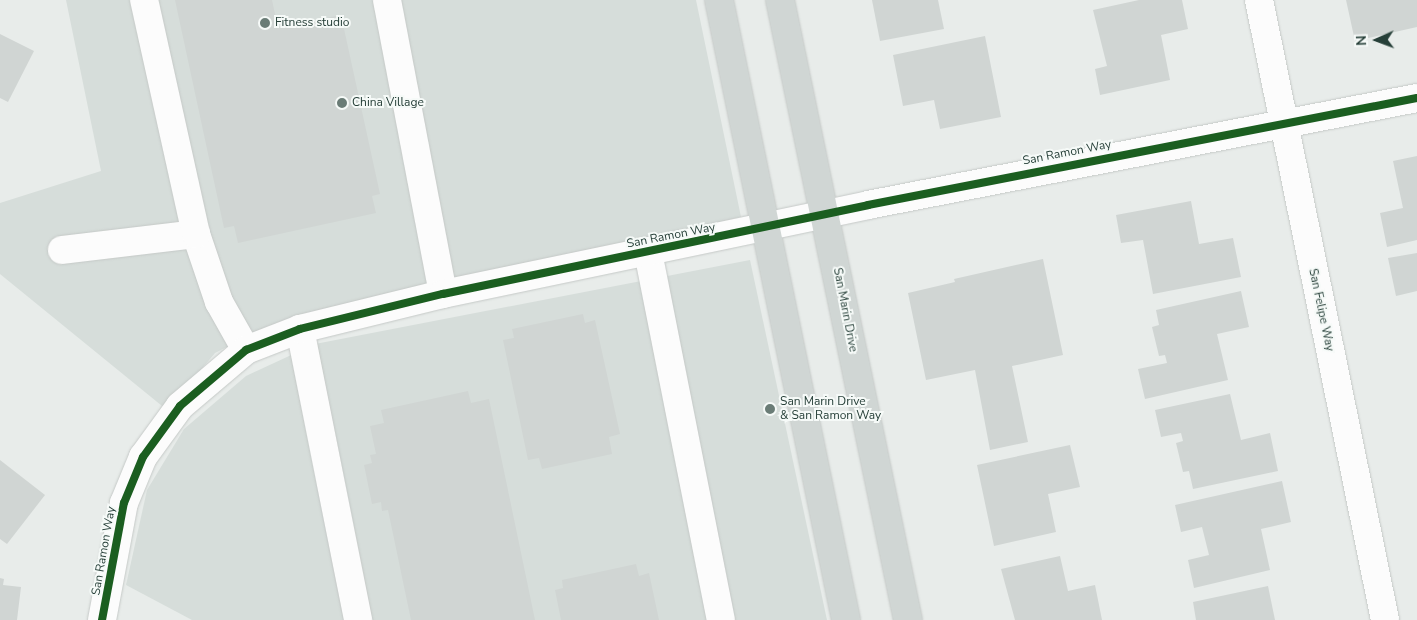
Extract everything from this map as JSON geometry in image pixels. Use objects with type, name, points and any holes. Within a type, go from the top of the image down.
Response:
[{"type":"main road","points":[[719,0],[764,228],[846,620]]},
{"type":"main road","name":"San Marin Drive","points":[[780,0],[908,620]]},
{"type":"street","points":[[144,0],[196,234],[219,302],[246,350]]},
{"type":"street","points":[[387,0],[443,294]]},
{"type":"street","name":"San Felipe Way","points":[[1259,0],[1282,122],[1385,620]]},
{"type":"street","name":"San Ramon Way","points":[[102,620],[124,503],[143,457],[180,406],[246,350],[300,329],[443,294],[825,214],[1282,122],[1417,98]]},
{"type":"street","points":[[62,250],[196,234]]},
{"type":"street","points":[[648,252],[721,620]]},
{"type":"street","points":[[300,329],[358,620]]},
{"type":"shaded area","points":[[66,0],[696,0],[741,217],[268,326],[215,353],[167,410],[0,274],[0,203],[101,171]]},
{"type":"shaded area","points":[[750,260],[827,620],[192,620],[126,585],[147,490],[184,429],[246,376],[315,344]]},
{"type":"building","points":[[175,0],[272,0],[278,28],[341,15],[380,194],[372,196],[376,213],[238,243],[234,226],[224,228]]},
{"type":"building","points":[[872,0],[938,0],[944,29],[880,41]]},
{"type":"building","points":[[1139,0],[1182,0],[1188,29],[1161,35],[1170,80],[1100,95],[1095,69],[1107,66],[1093,10]]},
{"type":"building","points":[[1346,0],[1417,0],[1417,27],[1355,41]]},
{"type":"building","points":[[0,34],[34,51],[8,102],[0,98]]},
{"type":"building","points":[[985,36],[1001,117],[940,129],[934,100],[903,106],[893,55]]},
{"type":"building","points":[[1417,156],[1417,240],[1387,247],[1380,213],[1403,208],[1393,161]]},
{"type":"building","points":[[1191,201],[1199,244],[1233,238],[1241,277],[1153,294],[1143,240],[1121,243],[1116,215]]},
{"type":"building","points":[[1417,253],[1417,291],[1396,296],[1388,258]]},
{"type":"building","points":[[1043,259],[1063,355],[1012,366],[1028,442],[990,450],[975,370],[926,380],[908,293],[955,282],[954,279]]},
{"type":"building","points":[[1241,291],[1249,327],[1217,334],[1228,380],[1145,399],[1138,369],[1167,363],[1165,355],[1159,356],[1152,327],[1159,325],[1156,310]]},
{"type":"building","points":[[583,314],[585,323],[595,320],[620,434],[609,437],[612,454],[542,469],[539,458],[528,460],[503,340],[514,338],[512,329]]},
{"type":"building","points":[[468,391],[471,403],[489,399],[535,620],[411,620],[388,510],[382,511],[381,502],[372,504],[364,465],[372,463],[370,455],[376,454],[370,426],[384,423],[381,410]]},
{"type":"building","points":[[1230,394],[1241,440],[1270,433],[1278,471],[1193,489],[1189,471],[1183,472],[1176,443],[1183,441],[1181,433],[1161,437],[1155,410]]},
{"type":"building","points":[[1070,445],[1080,487],[1048,494],[1056,532],[994,546],[977,465]]},
{"type":"building","points":[[0,460],[45,495],[7,544],[0,539]]},
{"type":"building","points":[[1282,481],[1291,522],[1261,529],[1270,570],[1194,588],[1188,560],[1209,555],[1202,527],[1181,532],[1175,505]]},
{"type":"building","points":[[1060,556],[1068,591],[1095,585],[1102,620],[1015,620],[1001,569]]},
{"type":"building","points":[[636,564],[639,576],[649,573],[659,620],[561,620],[555,590],[563,588],[562,580]]},
{"type":"building","points":[[0,578],[4,579],[3,585],[21,587],[17,620],[0,620]]},
{"type":"building","points":[[1268,586],[1275,620],[1196,620],[1193,602]]},
{"type":"cycle path","points":[[102,620],[124,503],[143,457],[180,406],[246,350],[300,329],[443,294],[868,205],[1417,98]]},
{"type":"place","name":"Fitness studio","points":[[265,23]]},
{"type":"place","name":"China Village","points":[[342,103]]},
{"type":"place","name":"San Marin Drive & San Ramon Way","points":[[770,409]]}]
